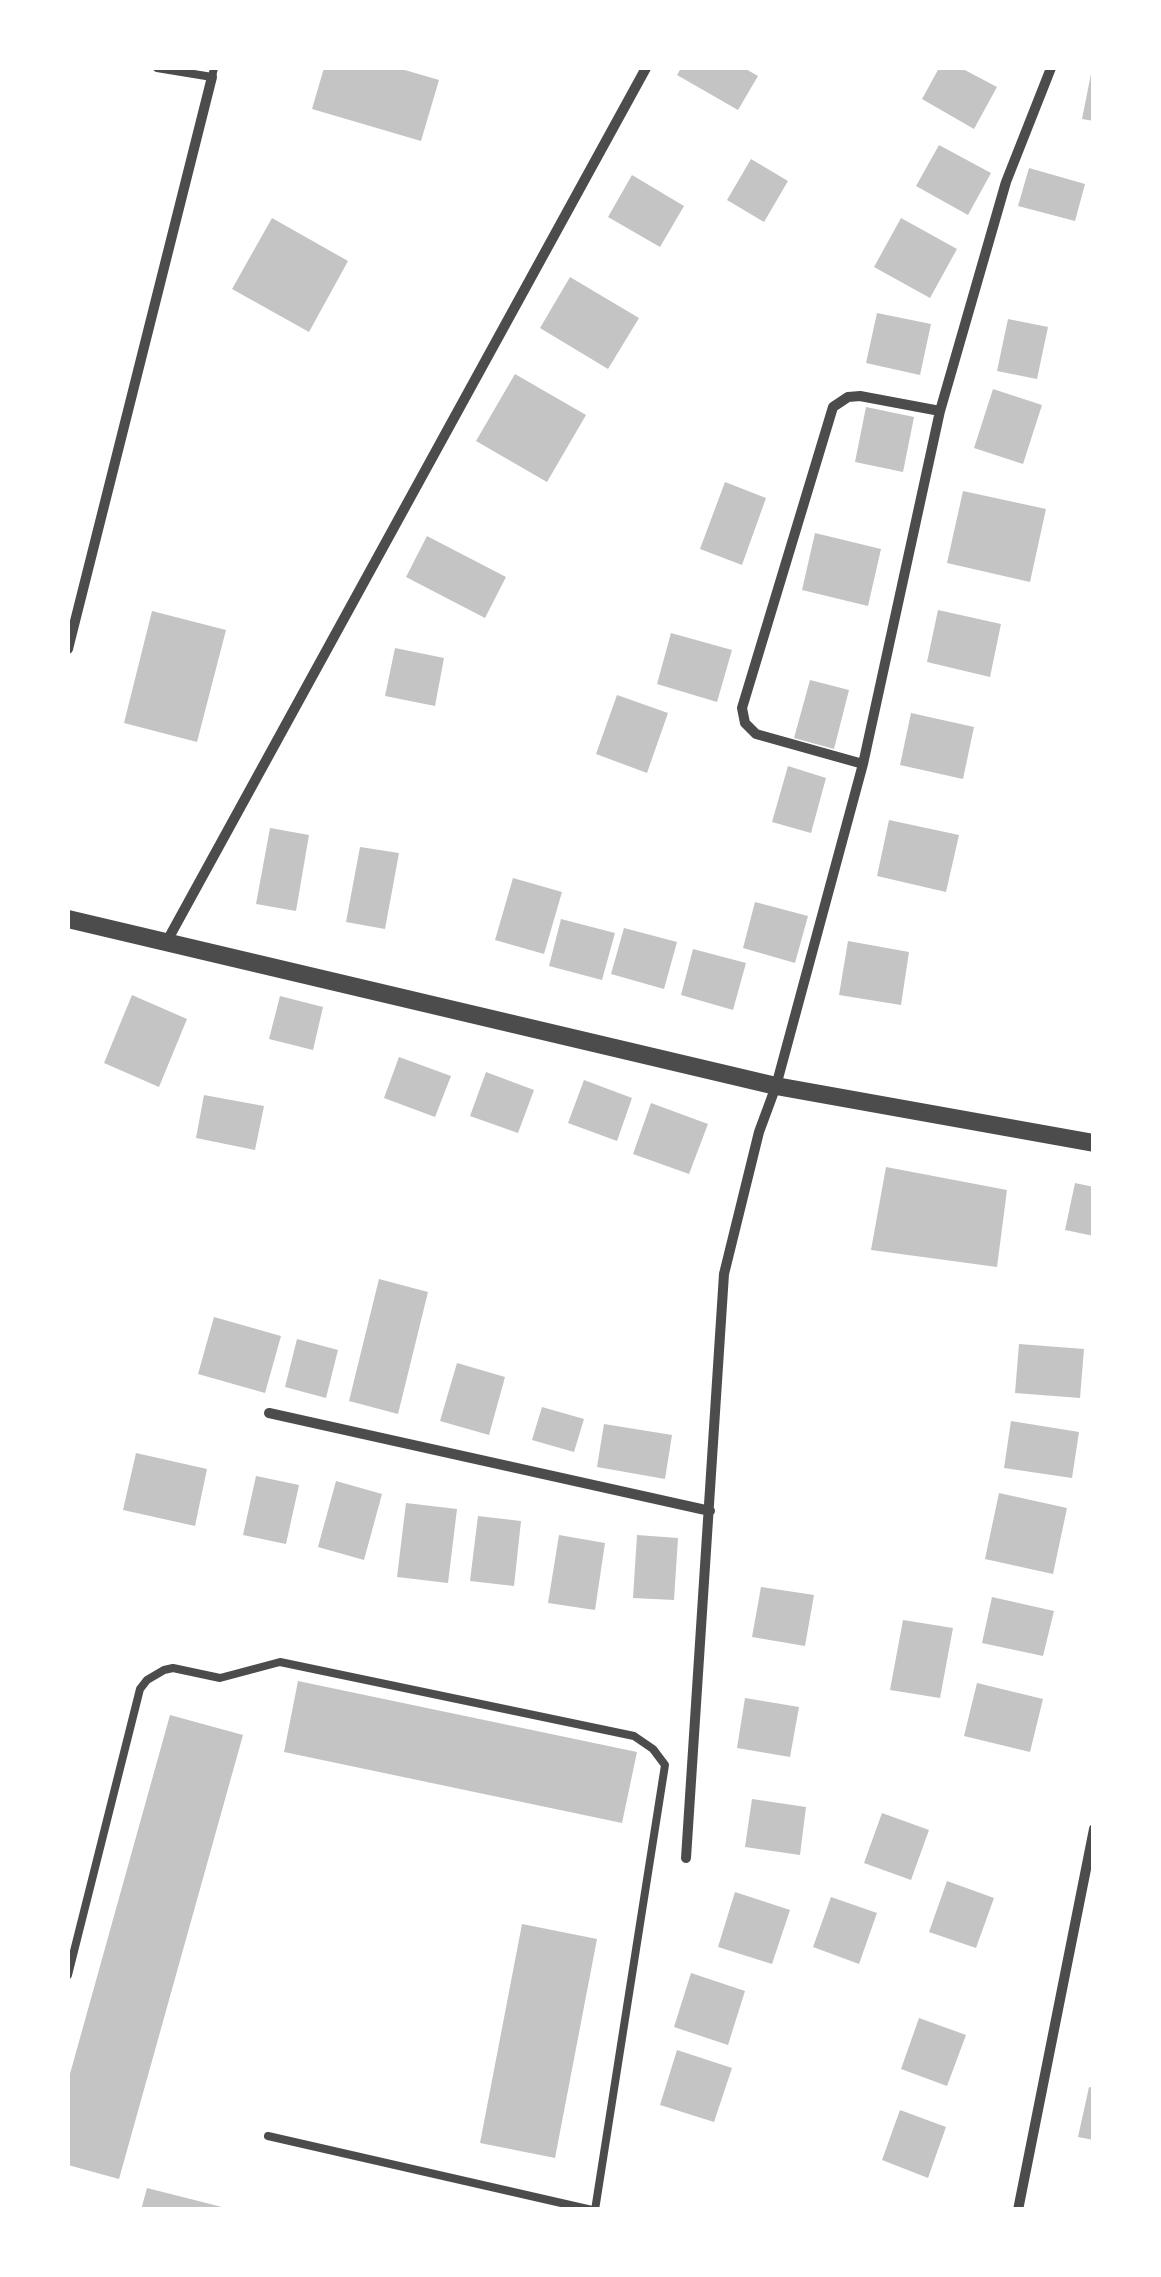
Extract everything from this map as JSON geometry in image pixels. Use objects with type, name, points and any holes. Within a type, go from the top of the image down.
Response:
[{"type":"street","points":[[686,1858],[724,1274],[759,1132],[776,1086],[863,764],[940,410],[1006,182],[1052,68]]},
{"type":"street","points":[[167,941],[641,69]]},
{"type":"street","points":[[68,649],[213,72]]},
{"type":"street","points":[[863,764],[756,734],[745,723],[742,708],[833,407],[848,397],[860,396],[940,410]]},
{"type":"street","points":[[68,919],[776,1086],[1094,1143]]},
{"type":"street","points":[[270,1413],[710,1511]]},
{"type":"street","points":[[1018,2210],[1094,1828]]},
{"type":"lane","points":[[157,68],[213,72]]},
{"type":"lane","points":[[68,1975],[140,1689],[164,1670],[173,1668],[220,1678],[280,1662],[634,1736],[653,1749],[664,1765],[593,2210],[268,2136]]},
{"type":"building","points":[[324,68],[398,68],[439,80],[421,141],[312,109]]},
{"type":"building","points":[[681,68],[744,68],[758,76],[738,110],[677,75]]},
{"type":"building","points":[[939,68],[961,68],[997,87],[974,129],[922,99]]},
{"type":"building","points":[[1094,70],[1094,121],[1082,119]]},
{"type":"building","points":[[939,145],[991,173],[968,215],[916,186]]},
{"type":"building","points":[[751,159],[788,181],[764,222],[727,200]]},
{"type":"building","points":[[1029,168],[1085,184],[1075,221],[1018,206]]},
{"type":"building","points":[[632,175],[684,206],[660,247],[608,217]]},
{"type":"building","points":[[272,218],[348,261],[309,332],[232,289]]},
{"type":"building","points":[[901,218],[957,249],[930,298],[874,267]]},
{"type":"building","points":[[570,277],[639,318],[608,369],[540,328]]},
{"type":"building","points":[[877,313],[931,324],[920,375],[866,363]]},
{"type":"building","points":[[1008,319],[1048,327],[1037,379],[997,371]]},
{"type":"building","points":[[515,374],[586,415],[547,482],[476,441]]},
{"type":"building","points":[[993,389],[1042,405],[1023,464],[974,448]]},
{"type":"building","points":[[866,407],[914,417],[903,472],[855,462]]},
{"type":"building","points":[[725,482],[766,498],[742,565],[700,549]]},
{"type":"building","points":[[963,491],[1046,509],[1030,582],[947,563]]},
{"type":"building","points":[[815,533],[881,549],[868,606],[802,590]]},
{"type":"building","points":[[427,536],[506,577],[485,618],[406,577]]},
{"type":"building","points":[[938,610],[1001,624],[990,677],[927,662]]},
{"type":"building","points":[[152,611],[226,630],[197,742],[124,723]]},
{"type":"building","points":[[671,633],[732,650],[717,702],[657,684]]},
{"type":"building","points":[[395,648],[444,658],[435,706],[385,696]]},
{"type":"building","points":[[810,680],[849,690],[834,749],[794,738]]},
{"type":"building","points":[[617,695],[668,713],[647,773],[596,754]]},
{"type":"building","points":[[911,713],[974,727],[963,779],[900,765]]},
{"type":"building","points":[[788,766],[826,778],[811,833],[772,822]]},
{"type":"building","points":[[889,820],[959,835],[946,892],[877,876]]},
{"type":"building","points":[[270,828],[309,835],[296,911],[256,904]]},
{"type":"building","points":[[360,847],[399,853],[385,929],[346,922]]},
{"type":"building","points":[[513,878],[562,892],[544,954],[495,940]]},
{"type":"building","points":[[755,902],[808,916],[795,963],[743,948]]},
{"type":"building","points":[[561,919],[615,933],[602,980],[549,966]]},
{"type":"building","points":[[624,928],[677,942],[664,989],[611,974]]},
{"type":"building","points":[[848,941],[909,952],[901,1005],[839,995]]},
{"type":"building","points":[[693,949],[746,963],[733,1010],[681,995]]},
{"type":"building","points":[[132,995],[187,1019],[159,1087],[104,1063]]},
{"type":"building","points":[[280,996],[323,1007],[313,1050],[269,1039]]},
{"type":"building","points":[[399,1057],[451,1076],[435,1117],[384,1098]]},
{"type":"building","points":[[486,1072],[534,1090],[518,1133],[470,1116]]},
{"type":"building","points":[[584,1080],[632,1098],[617,1141],[568,1123]]},
{"type":"building","points":[[204,1095],[264,1106],[255,1150],[196,1138]]},
{"type":"building","points":[[651,1103],[708,1124],[689,1174],[633,1154]]},
{"type":"building","points":[[886,1167],[1007,1190],[997,1267],[871,1250]]},
{"type":"building","points":[[1075,1183],[1094,1187],[1094,1236],[1065,1230]]},
{"type":"building","points":[[379,1279],[428,1292],[398,1414],[349,1401]]},
{"type":"building","points":[[214,1317],[281,1336],[265,1393],[198,1374]]},
{"type":"building","points":[[297,1339],[338,1350],[326,1398],[285,1387]]},
{"type":"building","points":[[1019,1344],[1084,1349],[1080,1398],[1015,1393]]},
{"type":"building","points":[[457,1363],[505,1377],[489,1435],[440,1421]]},
{"type":"building","points":[[542,1407],[584,1419],[574,1452],[532,1440]]},
{"type":"building","points":[[1011,1421],[1079,1432],[1072,1478],[1004,1468]]},
{"type":"building","points":[[604,1424],[672,1435],[665,1479],[597,1467]]},
{"type":"building","points":[[136,1453],[207,1469],[195,1526],[123,1510]]},
{"type":"building","points":[[256,1476],[299,1485],[286,1544],[243,1535]]},
{"type":"building","points":[[336,1481],[382,1494],[364,1560],[318,1547]]},
{"type":"building","points":[[999,1493],[1067,1508],[1053,1574],[985,1559]]},
{"type":"building","points":[[406,1503],[457,1509],[448,1583],[397,1577]]},
{"type":"building","points":[[478,1516],[521,1521],[514,1586],[470,1581]]},
{"type":"building","points":[[559,1535],[605,1543],[595,1610],[548,1603]]},
{"type":"building","points":[[637,1535],[678,1538],[674,1600],[633,1598]]},
{"type":"building","points":[[761,1587],[814,1595],[805,1646],[752,1637]]},
{"type":"building","points":[[992,1597],[1054,1611],[1043,1656],[982,1643]]},
{"type":"building","points":[[903,1620],[953,1628],[940,1698],[890,1690]]},
{"type":"building","points":[[298,1681],[637,1752],[622,1823],[284,1752]]},
{"type":"building","points":[[977,1683],[1043,1699],[1030,1752],[964,1736]]},
{"type":"building","points":[[745,1698],[799,1707],[790,1757],[737,1748]]},
{"type":"building","points":[[170,1715],[243,1735],[119,2179],[68,2165],[68,2081]]},
{"type":"building","points":[[752,1799],[806,1807],[800,1855],[745,1847]]},
{"type":"building","points":[[882,1813],[929,1830],[911,1880],[864,1863]]},
{"type":"building","points":[[947,1881],[994,1898],[976,1948],[929,1932]]},
{"type":"building","points":[[735,1892],[790,1910],[772,1964],[718,1947]]},
{"type":"building","points":[[831,1897],[877,1913],[859,1964],[813,1947]]},
{"type":"building","points":[[522,1924],[597,1939],[555,2158],[480,2143]]},
{"type":"building","points":[[691,1973],[745,1991],[728,2045],[674,2027]]},
{"type":"building","points":[[919,2018],[966,2035],[947,2086],[901,2069]]},
{"type":"building","points":[[677,2050],[732,2068],[714,2122],[660,2105]]},
{"type":"building","points":[[1089,2087],[1094,2088],[1094,2140],[1078,2137]]},
{"type":"building","points":[[900,2110],[946,2127],[928,2178],[882,2160]]},
{"type":"building","points":[[147,2188],[226,2208],[141,2210]]}]
